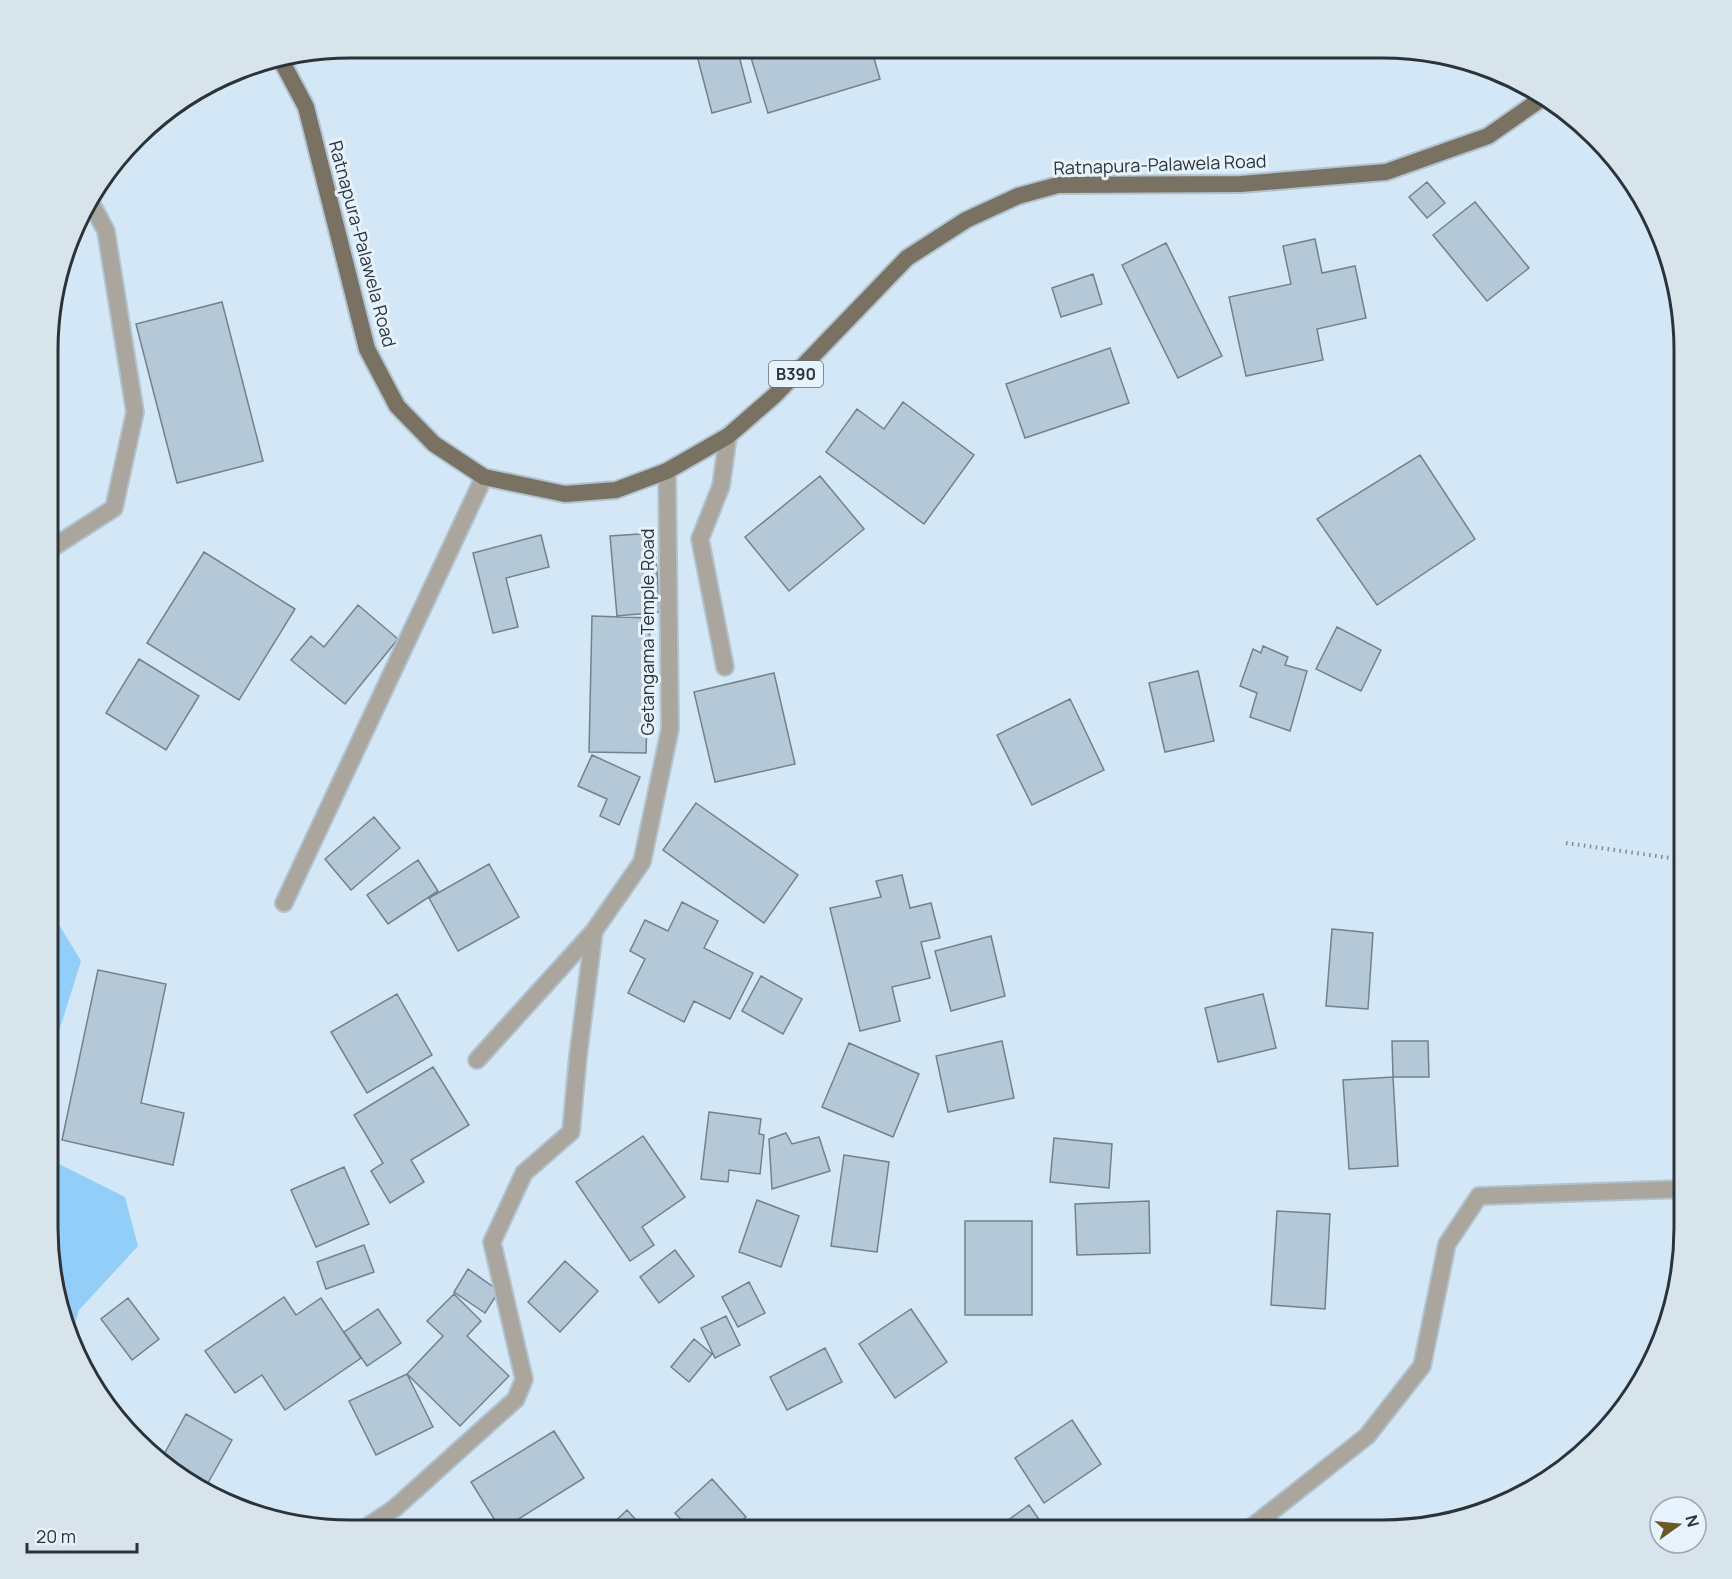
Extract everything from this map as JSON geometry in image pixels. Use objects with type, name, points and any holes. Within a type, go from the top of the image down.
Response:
[{"type":"main road","name":"Ratnapura-Palawela Road","points":[[284,66],[306,107],[367,349],[397,406],[434,444],[484,477],[565,494],[616,490],[667,471],[728,436],[774,396],[907,258],[966,220],[1018,196],[1059,185],[1241,184],[1386,172],[1488,136],[1535,103]]},
{"type":"street","points":[[58,544],[114,508],[135,412],[106,231],[95,210]]},
{"type":"street","points":[[725,667],[700,539],[722,486],[728,436]]},
{"type":"street","name":"Getangama Temple Road","points":[[377,1520],[395,1508],[516,1399],[524,1379],[492,1242],[524,1173],[571,1132],[594,931],[642,862],[670,729],[667,471]]},
{"type":"street","points":[[284,903],[484,477]]},
{"type":"street","points":[[477,1060],[594,931]]},
{"type":"street","points":[[1261,1520],[1366,1436],[1422,1366],[1447,1244],[1479,1196],[1674,1189]]},
{"type":"path","points":[[1566,843],[1674,859]]},
{"type":"shaded area","points":[[58,923],[81,961],[58,1034]]},
{"type":"shaded area","points":[[58,1164],[125,1197],[138,1246],[79,1310],[75,1324],[64,1285],[59,1247]]},
{"type":"building","points":[[698,58],[740,58],[751,102],[712,113]]},
{"type":"building","points":[[751,58],[874,58],[880,79],[768,113]]},
{"type":"building","points":[[1427,182],[1445,203],[1427,218],[1409,197]]},
{"type":"building","points":[[1475,202],[1529,268],[1487,301],[1433,235]]},
{"type":"building","points":[[1315,239],[1322,273],[1355,266],[1366,318],[1317,329],[1323,360],[1246,376],[1229,297],[1291,284],[1283,246]]},
{"type":"building","points":[[1166,243],[1222,356],[1178,378],[1122,265]]},
{"type":"building","points":[[1093,274],[1102,304],[1061,317],[1052,288]]},
{"type":"building","points":[[222,302],[263,461],[177,483],[136,324]]},
{"type":"building","points":[[1110,348],[1129,403],[1025,438],[1006,384]]},
{"type":"building","points":[[903,402],[974,455],[924,524],[826,452],[857,409],[884,429]]},
{"type":"building","points":[[1420,455],[1475,539],[1377,605],[1317,519]]},
{"type":"building","points":[[820,476],[864,529],[789,591],[745,537]]},
{"type":"building","points":[[654,533],[660,612],[617,616],[610,536]]},
{"type":"building","points":[[541,535],[549,567],[506,578],[518,627],[493,633],[473,553]]},
{"type":"building","points":[[204,552],[295,609],[239,700],[147,643]]},
{"type":"building","points":[[358,605],[398,639],[345,704],[291,660],[311,636],[324,647]]},
{"type":"building","points":[[592,616],[650,618],[646,753],[589,752]]},
{"type":"building","points":[[1337,627],[1381,650],[1361,691],[1316,669]]},
{"type":"building","points":[[1263,646],[1288,657],[1285,665],[1307,671],[1290,731],[1250,717],[1257,693],[1240,686],[1253,649],[1261,653]]},
{"type":"building","points":[[139,659],[199,696],[166,750],[106,713]]},
{"type":"building","points":[[1198,671],[1214,741],[1165,752],[1149,683]]},
{"type":"building","points":[[774,673],[795,764],[715,782],[694,692]]},
{"type":"building","points":[[1070,699],[1104,770],[1032,805],[997,735]]},
{"type":"building","points":[[592,755],[640,777],[619,825],[600,816],[607,799],[578,786]]},
{"type":"building","points":[[696,803],[798,875],[764,923],[663,850]]},
{"type":"building","points":[[374,817],[400,848],[351,890],[325,859]]},
{"type":"building","points":[[418,860],[438,891],[388,924],[367,895]]},
{"type":"building","points":[[489,864],[519,917],[458,951],[429,898]]},
{"type":"building","points":[[902,875],[910,908],[931,903],[940,938],[921,942],[930,978],[892,987],[900,1021],[860,1031],[830,908],[881,897],[876,881]]},
{"type":"building","points":[[682,902],[718,921],[704,948],[753,973],[730,1019],[694,1001],[684,1022],[628,993],[645,959],[630,951],[645,920],[668,931]]},
{"type":"building","points":[[1332,929],[1373,933],[1368,1009],[1326,1006]]},
{"type":"building","points":[[991,936],[1005,996],[951,1011],[935,951]]},
{"type":"building","points":[[98,970],[166,984],[141,1103],[184,1113],[173,1165],[62,1140]]},
{"type":"building","points":[[761,976],[802,999],[783,1034],[742,1011]]},
{"type":"building","points":[[397,994],[432,1055],[367,1093],[331,1032]]},
{"type":"building","points":[[1263,994],[1276,1048],[1218,1062],[1205,1008]]},
{"type":"building","points":[[1002,1041],[1014,1098],[948,1112],[936,1056]]},
{"type":"building","points":[[1392,1041],[1428,1041],[1429,1077],[1393,1077]]},
{"type":"building","points":[[849,1043],[919,1074],[893,1137],[822,1107]]},
{"type":"building","points":[[433,1067],[469,1125],[411,1160],[424,1182],[390,1203],[371,1171],[383,1163],[354,1115]]},
{"type":"building","points":[[1393,1077],[1398,1166],[1349,1169],[1343,1080]]},
{"type":"building","points":[[709,1112],[761,1119],[759,1134],[764,1135],[760,1174],[729,1170],[728,1182],[701,1179]]},
{"type":"building","points":[[786,1133],[792,1144],[819,1137],[830,1171],[772,1189],[769,1139]]},
{"type":"building","points":[[643,1136],[685,1197],[642,1227],[654,1245],[630,1261],[576,1182]]},
{"type":"building","points":[[1054,1138],[1112,1144],[1109,1188],[1050,1182]]},
{"type":"building","points":[[844,1155],[889,1162],[877,1252],[831,1246]]},
{"type":"building","points":[[344,1167],[369,1224],[316,1247],[291,1190]]},
{"type":"building","points":[[757,1200],[799,1216],[781,1267],[739,1252]]},
{"type":"building","points":[[1149,1201],[1150,1253],[1077,1255],[1075,1204]]},
{"type":"building","points":[[1277,1211],[1330,1214],[1325,1309],[1271,1305]]},
{"type":"building","points":[[965,1221],[1032,1221],[1032,1315],[965,1315]]},
{"type":"building","points":[[364,1245],[374,1272],[326,1289],[317,1262]]},
{"type":"building","points":[[675,1250],[694,1276],[659,1303],[640,1277]]},
{"type":"building","points":[[565,1261],[598,1291],[560,1332],[528,1302]]},
{"type":"building","points":[[468,1269],[499,1291],[485,1313],[454,1292]]},
{"type":"building","points":[[749,1282],[765,1313],[738,1327],[722,1297]]},
{"type":"building","points":[[454,1294],[481,1321],[467,1336],[509,1376],[460,1426],[407,1374],[443,1336],[427,1321]]},
{"type":"building","points":[[284,1297],[296,1315],[321,1298],[361,1358],[285,1410],[262,1375],[235,1393],[205,1351]]},
{"type":"building","points":[[128,1298],[159,1339],[132,1360],[101,1319]]},
{"type":"building","points":[[378,1309],[401,1343],[367,1366],[344,1332]]},
{"type":"building","points":[[911,1309],[947,1362],[895,1398],[859,1344]]},
{"type":"building","points":[[726,1316],[740,1345],[715,1358],[701,1328]]},
{"type":"building","points":[[694,1339],[712,1354],[689,1382],[671,1367]]},
{"type":"building","points":[[825,1348],[842,1382],[787,1410],[770,1377]]},
{"type":"building","points":[[407,1374],[433,1427],[376,1455],[349,1401]]},
{"type":"building","points":[[186,1414],[232,1440],[208,1483],[165,1453]]},
{"type":"building","points":[[1072,1420],[1101,1464],[1044,1503],[1015,1458]]},
{"type":"building","points":[[554,1431],[584,1478],[517,1520],[495,1520],[471,1482]]},
{"type":"building","points":[[712,1479],[746,1517],[743,1520],[681,1520],[675,1513]]},
{"type":"building","points":[[1029,1505],[1039,1520],[1008,1520]]},
{"type":"building","points":[[627,1510],[636,1520],[617,1520]]}]
